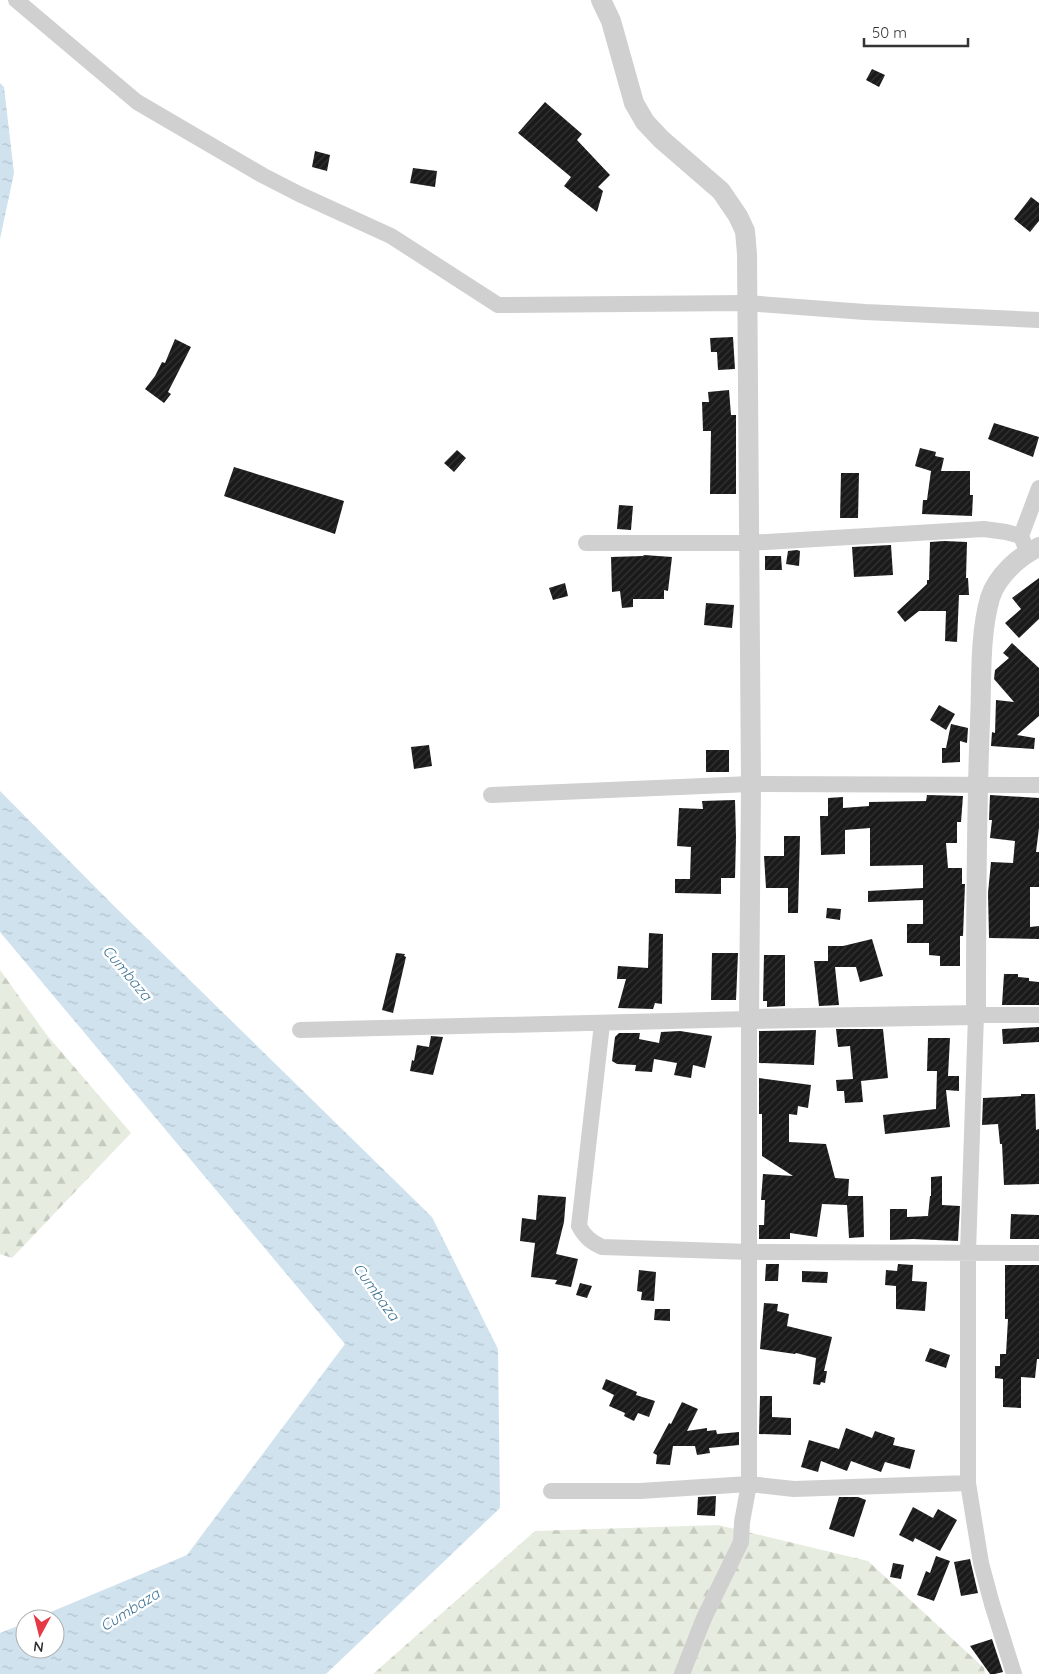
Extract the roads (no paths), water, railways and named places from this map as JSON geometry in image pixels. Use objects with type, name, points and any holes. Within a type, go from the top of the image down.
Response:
[{"type":"street","points":[[16,0],[137,102],[299,194],[391,236],[498,305],[746,303],[865,312],[1039,320]]},
{"type":"street","points":[[600,0],[611,20],[634,103],[645,122],[661,139],[721,191],[738,216],[745,231],[747,254],[751,784],[749,1484],[742,1522],[741,1542],[704,1618],[682,1674]]},
{"type":"street","points":[[1014,1674],[981,1563],[968,1483],[968,1252],[976,1015],[978,784],[985,626],[991,596],[1002,575],[1029,545],[1039,488]]},
{"type":"street","points":[[586,543],[748,544],[984,529],[1006,532],[1029,545]]},
{"type":"street","points":[[491,795],[751,784],[1039,784]]},
{"type":"street","points":[[300,1030],[462,1025],[602,1024],[750,1018],[1039,1015]]},
{"type":"street","points":[[602,1024],[579,1226],[585,1237],[602,1248],[750,1252],[1039,1253]]},
{"type":"street","points":[[551,1491],[640,1491],[749,1484],[794,1489],[968,1483]]},
{"type":"water","points":[[0,83],[4,87],[14,173],[0,239]]},
{"type":"water","name":"Cumbaza","points":[[0,791],[113,905],[432,1217],[498,1349],[500,1508],[326,1674],[0,1674],[0,1633],[15,1627],[15,1659],[65,1659],[65,1609],[58,1609],[187,1555],[345,1344],[0,932]]}]
